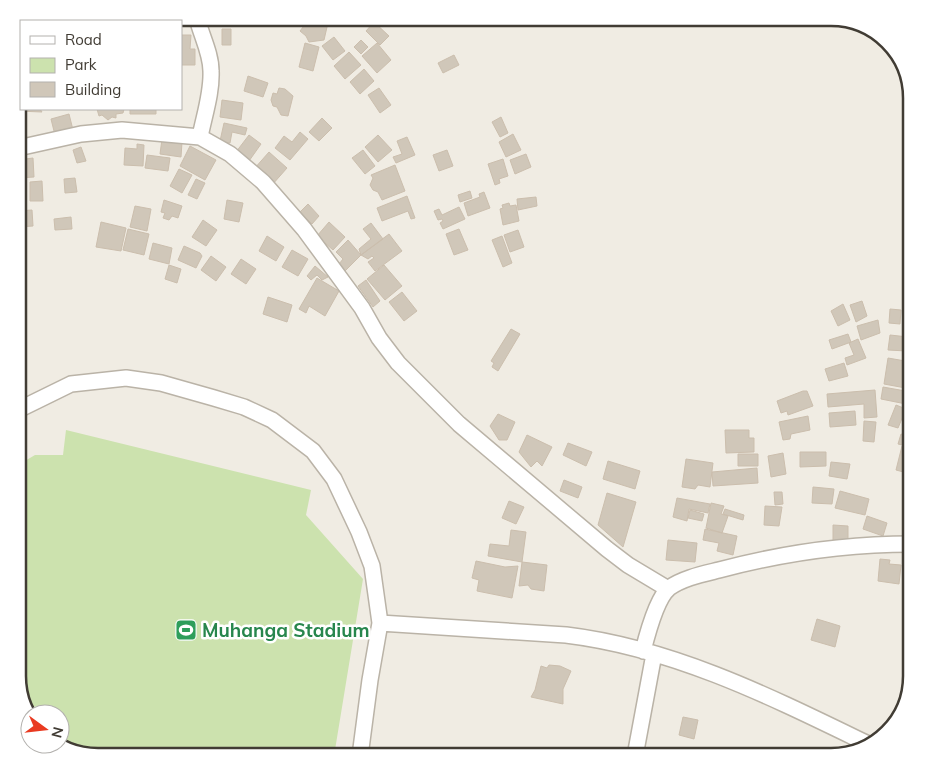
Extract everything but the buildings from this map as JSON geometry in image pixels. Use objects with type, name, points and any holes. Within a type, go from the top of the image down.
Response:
[{"type":"street","points":[[198,26],[211,70],[210,92],[200,137]]},
{"type":"street","points":[[26,146],[99,132],[122,130],[200,137],[230,154],[263,182],[304,229],[362,308],[379,338],[398,363],[459,424],[607,549],[628,565],[668,589]]},
{"type":"street","points":[[26,406],[71,384],[126,378],[161,383],[244,406],[272,420],[313,451],[334,479],[359,532],[372,566],[380,623],[361,748]]},
{"type":"street","points":[[636,748],[654,614],[668,589],[686,580],[712,572],[792,553],[842,547],[903,544]]},
{"type":"street","points":[[380,623],[586,637],[649,652],[703,668],[820,720],[861,741]]},
{"type":"green space","name":"Muhanga Stadium","points":[[66,430],[311,490],[306,515],[363,579],[335,748],[98,748],[70,742],[70,704],[33,704],[26,680],[26,460],[35,455],[63,455]]},
{"type":"place","name":"Muhanga Stadium","points":[[186,630]]}]
